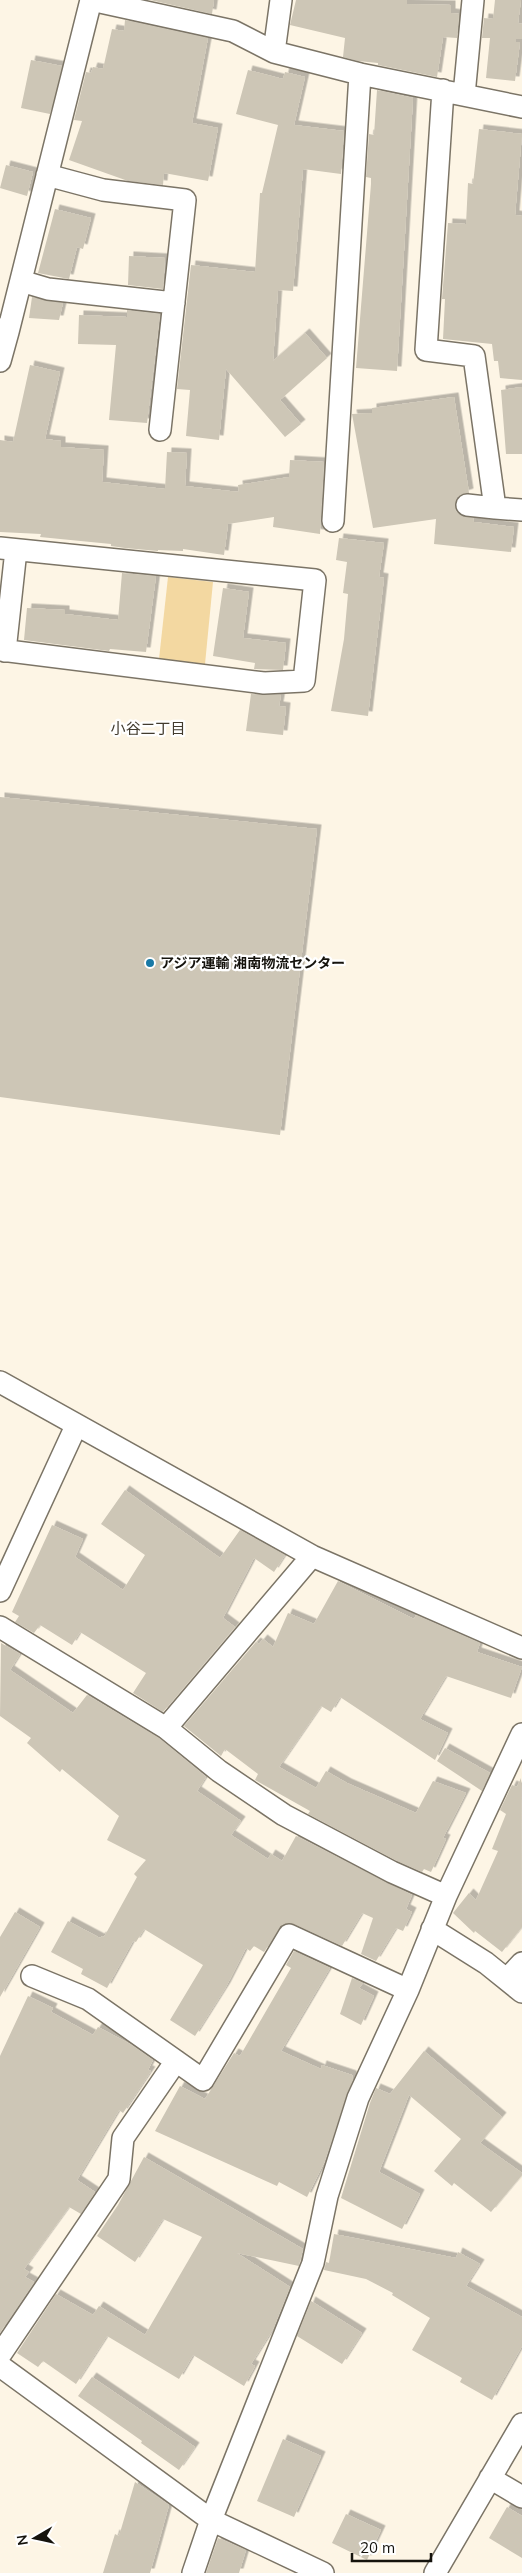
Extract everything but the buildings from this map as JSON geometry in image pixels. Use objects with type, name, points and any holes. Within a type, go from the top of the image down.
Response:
[{"type":"street","points":[[0,361],[4,330],[21,281],[91,0],[233,30],[274,52],[360,74],[522,107]]},
{"type":"street","points":[[274,52],[281,0]]},
{"type":"street","points":[[464,95],[473,0]]},
{"type":"street","points":[[333,521],[360,74]]},
{"type":"street","points":[[443,90],[426,350],[474,356],[494,508]]},
{"type":"street","points":[[47,175],[103,190],[184,200],[160,430]]},
{"type":"street","points":[[21,281],[48,288],[174,303]]},
{"type":"street","points":[[467,504],[522,510]]},
{"type":"street","points":[[8,549],[315,580],[304,681],[264,683],[2,651],[8,549]]},
{"type":"street","points":[[0,1382],[312,1556],[522,1648]]},
{"type":"street","points":[[0,1591],[76,1426]]},
{"type":"street","points":[[166,1728],[312,1556]]},
{"type":"street","points":[[0,1627],[166,1728],[219,1771],[284,1815],[392,1872],[446,1896]]},
{"type":"street","points":[[193,2573],[211,2520],[313,2263],[327,2196],[358,2098],[408,1990],[446,1896],[520,1747]]},
{"type":"street","points":[[432,1930],[486,1962],[515,1986],[522,1963]]},
{"type":"street","points":[[32,1976],[88,1999],[203,2080],[288,1936],[408,1990]]},
{"type":"street","points":[[0,2355],[119,2178],[123,2138],[176,2060]]},
{"type":"street","points":[[0,2366],[211,2520],[323,2573]]},
{"type":"street","points":[[435,2573],[522,2424]]},
{"type":"street","points":[[490,2478],[522,2497]]},
{"type":"shaded area","points":[[168,577],[213,582],[205,664],[159,659]]},
{"type":"place","name":"アジア運輸 湘南物流センター","points":[[150,963]]},
{"type":"district","name":"小谷二丁目","points":[[148,729]]}]
